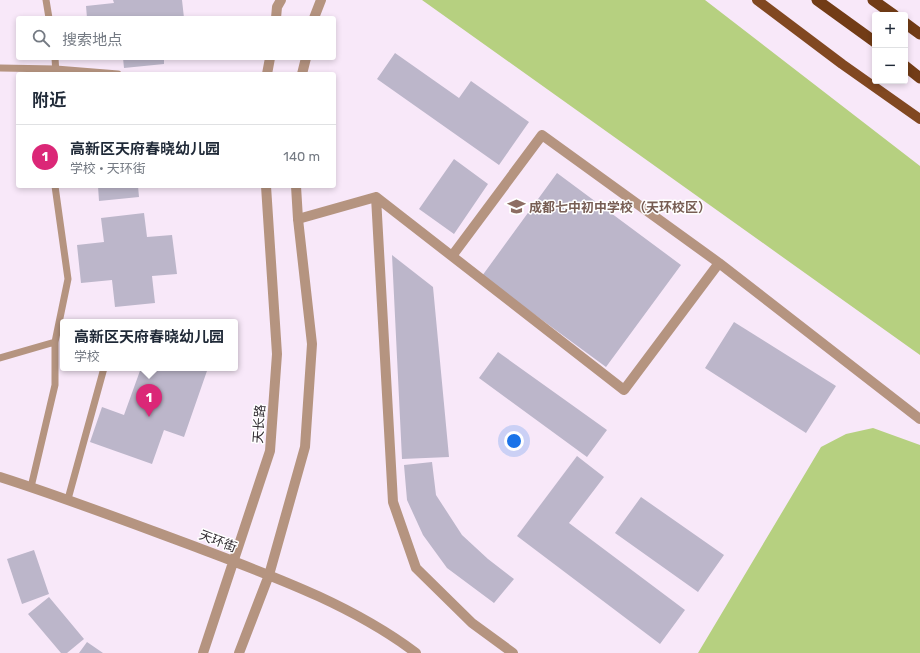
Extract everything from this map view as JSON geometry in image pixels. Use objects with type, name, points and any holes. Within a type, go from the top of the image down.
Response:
[{"type":"highway","points":[[817,0],[872,40]]},
{"type":"highway","points":[[873,0],[890,12]]},
{"type":"highway","points":[[908,25],[920,34]]},
{"type":"highway","points":[[908,68],[920,78]]},
{"type":"main road","points":[[757,0],[842,64],[920,119]]},
{"type":"street","points":[[276,16],[277,7],[281,0]]},
{"type":"street","points":[[315,16],[321,0]]},
{"type":"street","points":[[267,72],[270,60]]},
{"type":"street","points":[[302,72],[306,60]]},
{"type":"street","points":[[452,256],[542,135],[719,263],[920,419]]},
{"type":"street","name":"天长路","points":[[203,653],[270,450],[277,354],[266,188]]},
{"type":"street","points":[[239,653],[269,575],[305,447],[312,344],[298,219],[296,188]]},
{"type":"street","points":[[298,219],[376,197]]},
{"type":"street","points":[[376,197],[624,390],[719,263]]},
{"type":"street","points":[[376,197],[393,502],[416,568],[472,623],[513,653]]},
{"type":"street","name":"天环街","points":[[0,477],[68,499],[269,575],[346,609],[393,636],[416,653]]},
{"type":"lane","points":[[46,0],[49,16]]},
{"type":"lane","points":[[0,68],[56,72],[55,60]]},
{"type":"lane","points":[[31,487],[55,386],[54,342],[68,280],[55,188]]},
{"type":"lane","points":[[0,358],[54,342]]},
{"type":"lane","points":[[68,499],[103,371]]},
{"type":"green space","points":[[422,0],[705,0],[920,166],[920,355]]},
{"type":"green space","points":[[873,428],[920,445],[920,653],[698,653],[821,447],[846,434]]},
{"type":"building","points":[[113,0],[182,0],[184,16],[87,16],[86,6],[114,3]]},
{"type":"building","points":[[395,53],[459,98],[471,81],[529,122],[499,165],[377,79]]},
{"type":"building","points":[[123,60],[164,60],[164,64],[124,68]]},
{"type":"building","points":[[454,159],[488,184],[454,234],[419,209]]},
{"type":"building","points":[[557,173],[681,265],[606,367],[482,276]]},
{"type":"building","points":[[98,188],[138,188],[139,197],[99,201]]},
{"type":"building","points":[[144,213],[147,237],[172,235],[177,274],[152,276],[155,303],[115,307],[112,280],[81,283],[77,245],[104,242],[101,218]]},
{"type":"building","points":[[392,255],[433,287],[449,457],[402,459]]},
{"type":"building","points":[[734,322],[836,386],[806,433],[705,368]]},
{"type":"building","points":[[498,352],[607,430],[587,457],[479,378]]},
{"type":"building","points":[[140,371],[207,371],[184,437],[164,430],[152,464],[90,442],[102,407],[124,415]]},
{"type":"building","points":[[577,456],[604,477],[569,523],[685,610],[660,644],[517,536]]},
{"type":"building","points":[[432,462],[436,495],[462,535],[488,559],[514,579],[494,603],[447,568],[423,535],[407,500],[404,465]]},
{"type":"building","points":[[641,497],[724,555],[698,592],[615,533]]},
{"type":"building","points":[[34,550],[49,594],[22,604],[7,559]]},
{"type":"building","points":[[49,597],[84,639],[67,653],[61,653],[28,614]]},
{"type":"building","points":[[87,642],[103,653],[79,653]]},
{"type":"place","name":"成都七中初中学校（天环校区）","points":[[516,207]]},
{"type":"place","name":"高新区天府春晓幼儿园","points":[[149,417]]}]
